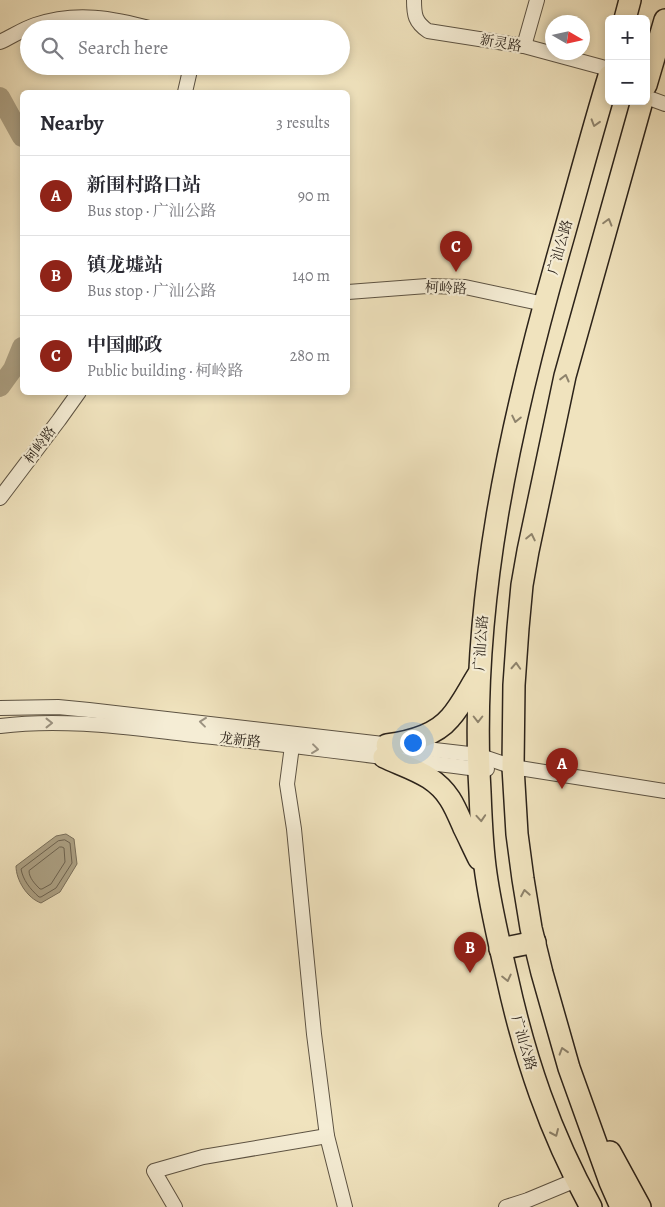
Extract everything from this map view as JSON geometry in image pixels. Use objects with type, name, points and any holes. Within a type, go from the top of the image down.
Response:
[{"type":"highway","points":[[626,15],[630,0]]},
{"type":"highway","points":[[650,71],[665,20]]},
{"type":"highway","name":"广汕公路","points":[[591,1207],[576,1180],[552,1127],[534,1078],[500,949],[485,872],[478,762],[478,713],[484,605],[501,492],[527,370],[544,304],[605,90]]},
{"type":"highway","points":[[621,1207],[604,1166],[569,1068],[535,942],[517,834],[513,767],[514,685],[522,585],[540,489],[565,376],[641,105]]},
{"type":"highway","points":[[488,579],[522,585]]},
{"type":"highway","points":[[385,751],[429,734],[450,719],[479,673]]},
{"type":"highway","points":[[385,751],[431,780],[450,798],[485,872]]},
{"type":"highway","points":[[500,949],[535,942]]},
{"type":"highway","points":[[580,1097],[640,1207]]},
{"type":"highway","points":[[576,1180],[584,1207]]},
{"type":"street","name":"新灵路","points":[[414,0],[416,19],[428,31],[524,46],[605,68]]},
{"type":"street","points":[[524,46],[537,0]]},
{"type":"street","points":[[55,20],[89,16],[121,20]]},
{"type":"street","points":[[0,42],[20,32]]},
{"type":"street","points":[[185,90],[189,75]]},
{"type":"street","points":[[650,98],[665,104]]},
{"type":"street","name":"柯岭路","points":[[350,292],[427,286],[465,287],[544,304]]},
{"type":"street","name":"柯岭路","points":[[0,498],[77,395]]},
{"type":"street","name":"龙新路","points":[[0,708],[58,707],[89,710],[478,762],[665,791]]},
{"type":"street","name":"龙新路","points":[[0,726],[23,723],[60,723],[108,726],[292,746],[385,751]]},
{"type":"street","points":[[292,746],[287,784],[294,829],[314,1034],[326,1136],[345,1207]]},
{"type":"street","points":[[175,1207],[154,1171],[204,1157],[326,1136]]},
{"type":"street","points":[[506,1207],[538,1202],[576,1180]]},
{"type":"water","points":[[66,834],[74,839],[77,864],[60,892],[41,903],[36,901],[20,883],[16,866],[56,836]]},
{"type":"waterway","points":[[0,97],[20,133]]},
{"type":"waterway","points":[[0,387],[13,369],[20,352]]},
{"type":"place","name":"中国邮政","points":[[456,272]]},
{"type":"place","name":"新围村路口站","points":[[562,789]]},
{"type":"place","name":"镇龙墟站","points":[[470,973]]}]
